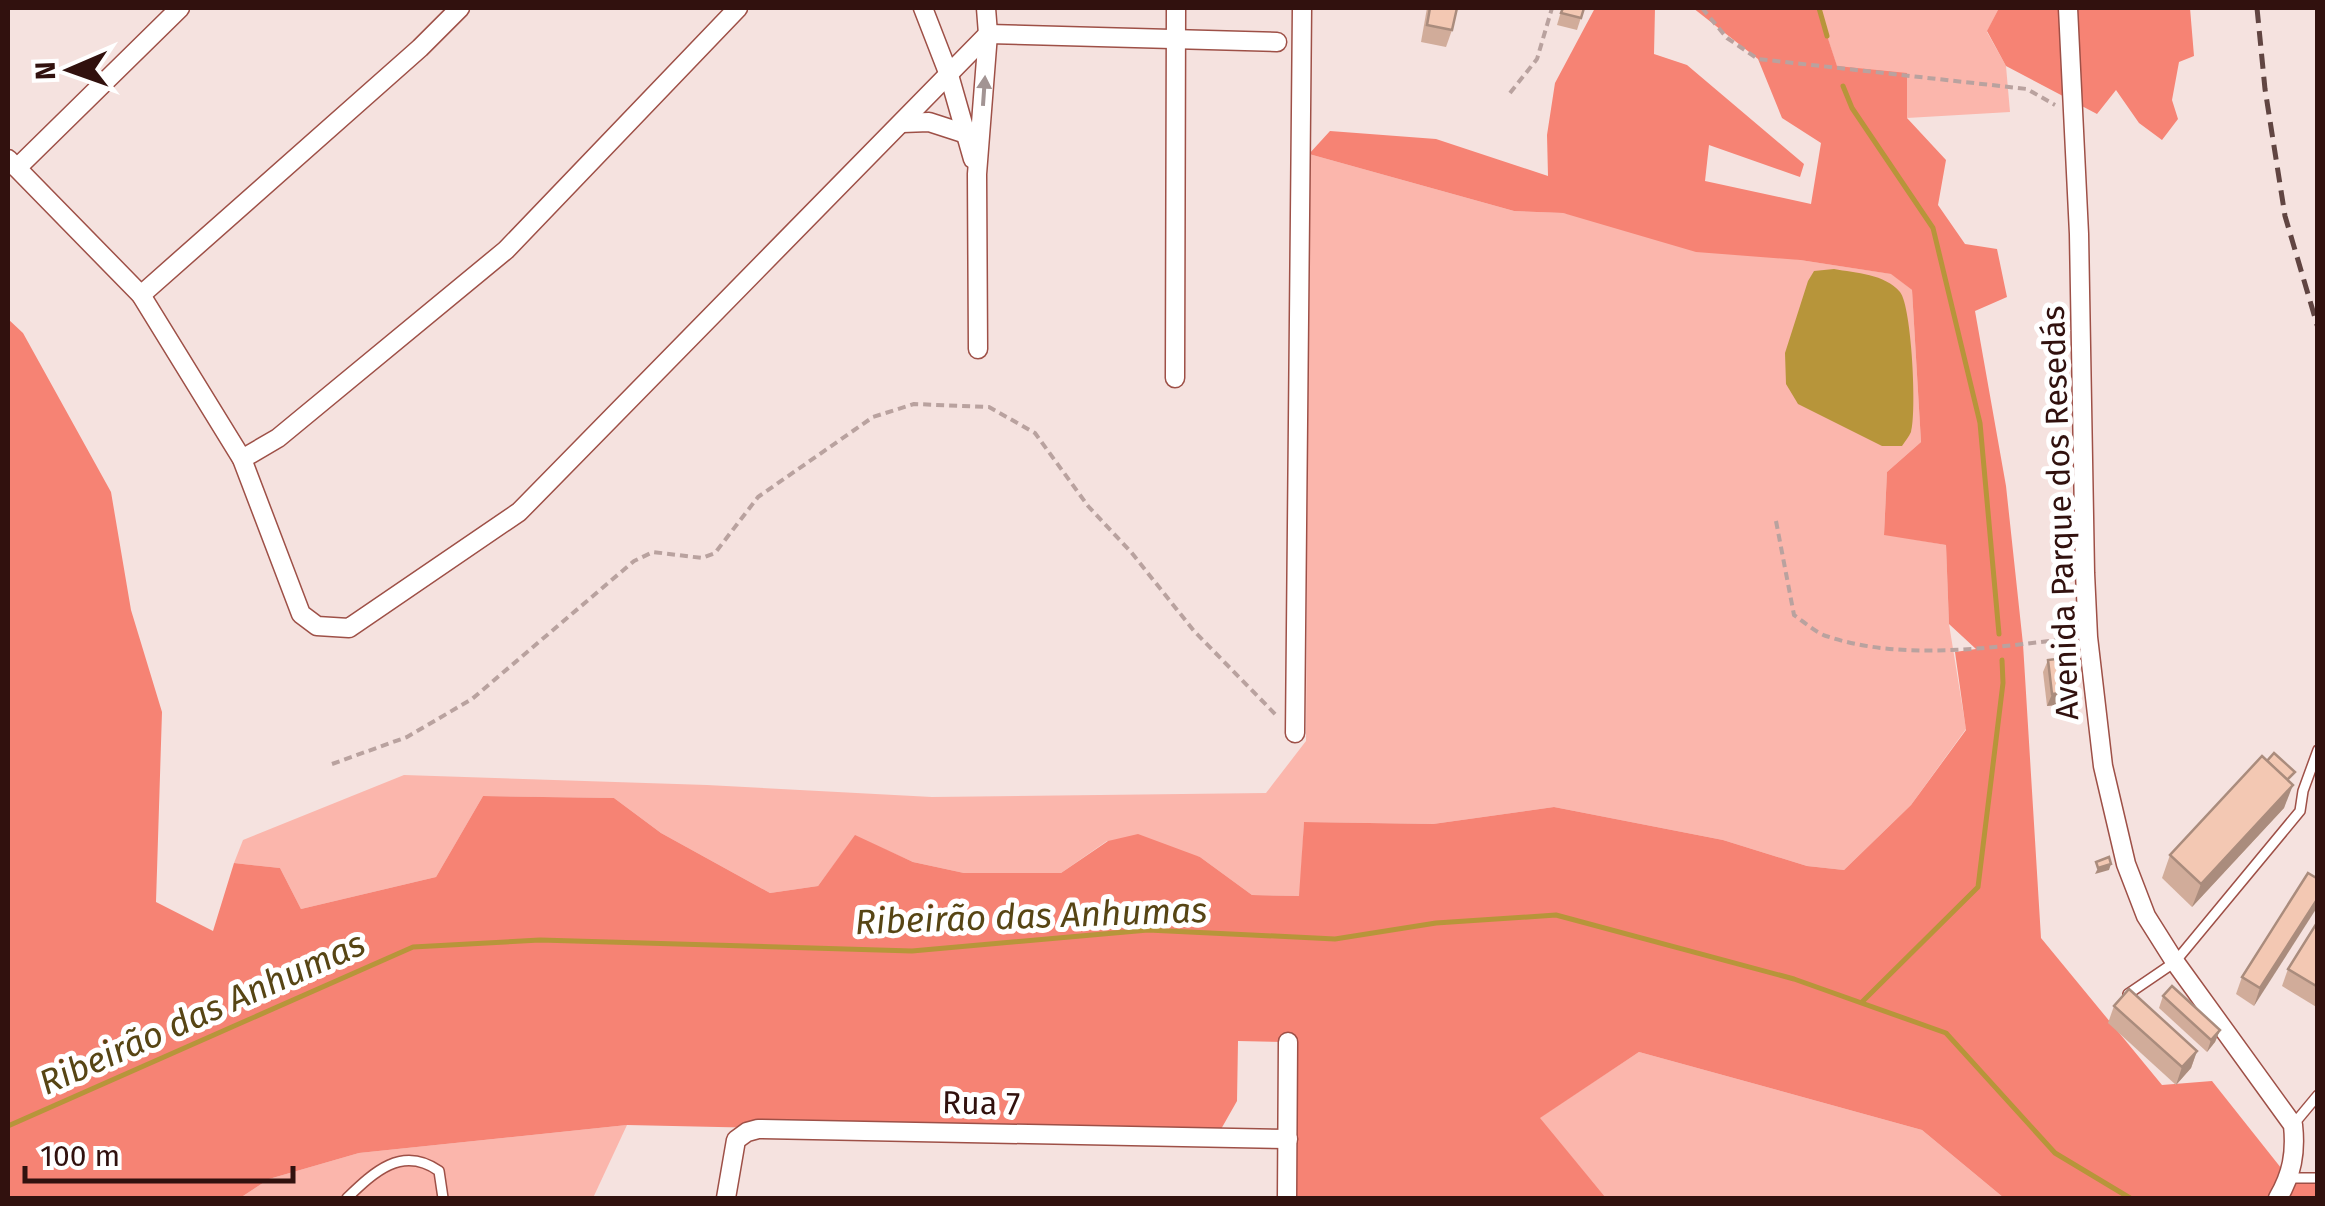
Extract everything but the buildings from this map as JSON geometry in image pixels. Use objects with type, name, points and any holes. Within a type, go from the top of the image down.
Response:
[{"type":"street","points":[[180,8],[12,164],[142,295],[242,458],[301,614],[317,626],[349,628],[520,512],[988,34],[1277,42]]},
{"type":"street","points":[[142,295],[460,8]]},
{"type":"street","points":[[242,458],[278,438],[506,250],[738,8]]},
{"type":"street","points":[[923,8],[949,75],[977,174]]},
{"type":"street","points":[[978,349],[977,174],[988,34],[986,8]]},
{"type":"street","points":[[1175,378],[1176,8]]},
{"type":"street","points":[[1295,733],[1302,8]]},
{"type":"street","name":"Avenida Parque dos Resedás","points":[[2068,8],[2079,234],[2088,637],[2103,766],[2126,864],[2146,916],[2293,1125]]},
{"type":"street","points":[[902,123],[929,122],[966,134]]},
{"type":"street","points":[[1287,1198],[1288,1042]]},
{"type":"street","points":[[2278,1198],[2290,1178],[2295,1147],[2293,1125]]},
{"type":"street","name":"Rua 7","points":[[726,1198],[736,1140],[758,1129],[1288,1139]]},
{"type":"lane","points":[[2128,994],[2175,962],[2300,811],[2318,750]]},
{"type":"lane","points":[[2293,1125],[2318,1096]]},
{"type":"lane","points":[[347,1198],[364,1182],[406,1158],[424,1160],[439,1170],[443,1198]]},
{"type":"lane","points":[[2290,1178],[2318,1178]]},
{"type":"path","points":[[1510,93],[1537,59],[1552,8]]},
{"type":"path","points":[[1702,8],[1727,38],[1758,59],[2026,89],[2050,101],[2071,119]]},
{"type":"path","points":[[332,764],[407,736],[472,699],[634,561],[653,552],[702,558],[716,553],[758,497],[873,417],[914,404],[989,407],[1035,433],[1088,506],[1131,552],[1194,631],[1295,733]]},
{"type":"path","points":[[1776,521],[1794,614],[1823,635],[1865,644],[1955,652],[2088,637]]},
{"type":"shaded area","points":[[1595,8],[1655,8],[1654,54],[1687,65],[1804,164],[1800,177],[1709,145],[1705,181],[1811,204],[1821,143],[1782,118],[1758,59],[1693,8],[1818,8],[1837,66],[1907,73],[1907,118],[1946,160],[1938,205],[1965,244],[1997,249],[2007,297],[1975,311],[2006,486],[2023,644],[2041,938],[2162,1085],[2212,1081],[2289,1178],[2317,1180],[2317,1198],[2004,1198],[1922,1130],[1639,1052],[1540,1118],[1606,1198],[1288,1198],[1288,1042],[1238,1041],[1237,1101],[1216,1138],[627,1125],[359,1153],[269,1179],[240,1198],[8,1198],[8,319],[23,333],[111,492],[131,610],[162,712],[156,902],[213,931],[234,863],[280,868],[301,909],[436,877],[483,796],[614,798],[661,833],[770,893],[818,886],[855,835],[913,862],[964,873],[1061,873],[1108,841],[1138,834],[1200,857],[1252,895],[1299,896],[1304,822],[1433,824],[1554,807],[1723,840],[1807,866],[1844,870],[1911,805],[1966,730],[1955,652],[1976,649],[1949,624],[1946,545],[1884,535],[1887,472],[1921,442],[1912,290],[1891,274],[1800,260],[1696,252],[1563,213],[1514,211],[1309,154],[1330,131],[1436,139],[1548,176],[1547,135],[1555,83]]},
{"type":"shaded area","points":[[1818,8],[1999,8],[1987,32],[2006,66],[2010,112],[1907,118],[1837,67]]},
{"type":"shaded area","points":[[1999,8],[2190,8],[2194,56],[2179,62],[2172,100],[2178,119],[2162,140],[2139,123],[2116,90],[2097,114],[2006,66],[1987,31]]},
{"type":"shaded area","points":[[1309,154],[1514,211],[1563,213],[1800,260],[1892,274],[1912,290],[1921,442],[1887,472],[1884,534],[1946,545],[1949,624],[1966,729],[1911,805],[1844,870],[1807,866],[1723,840],[1554,807],[1433,824],[1304,822],[1300,896],[1252,895],[1200,857],[1107,841],[1061,873],[964,873],[913,862],[855,836],[818,886],[770,893],[661,833],[614,798],[483,796],[436,877],[301,909],[280,868],[234,863],[243,840],[404,775],[932,797],[1266,793],[1306,741]]},
{"type":"shaded area","points":[[1834,269],[1886,281],[1900,292],[1904,302],[1914,405],[1911,432],[1902,446],[1882,446],[1798,404],[1786,384],[1785,353],[1808,281],[1814,271]]},
{"type":"shaded area","points":[[1639,1052],[1922,1130],[2004,1198],[1606,1198],[1539,1118]]},
{"type":"shaded area","points":[[627,1125],[593,1198],[240,1198],[269,1179],[359,1153]]},
{"type":"waterway","points":[[1819,8],[1827,36]]},
{"type":"waterway","points":[[1843,86],[1852,108],[1933,228],[1980,423],[1999,634]]},
{"type":"waterway","points":[[1862,1002],[1978,887],[2003,683],[2002,660]]},
{"type":"waterway","name":"Ribeirão das Anhumas","points":[[8,1126],[413,947],[540,940],[912,951],[1148,930],[1335,939],[1436,923],[1556,915],[1794,979],[1946,1033],[2055,1153],[2130,1198]]},
{"type":"railway","points":[[2257,8],[2285,216],[2318,328]]}]
